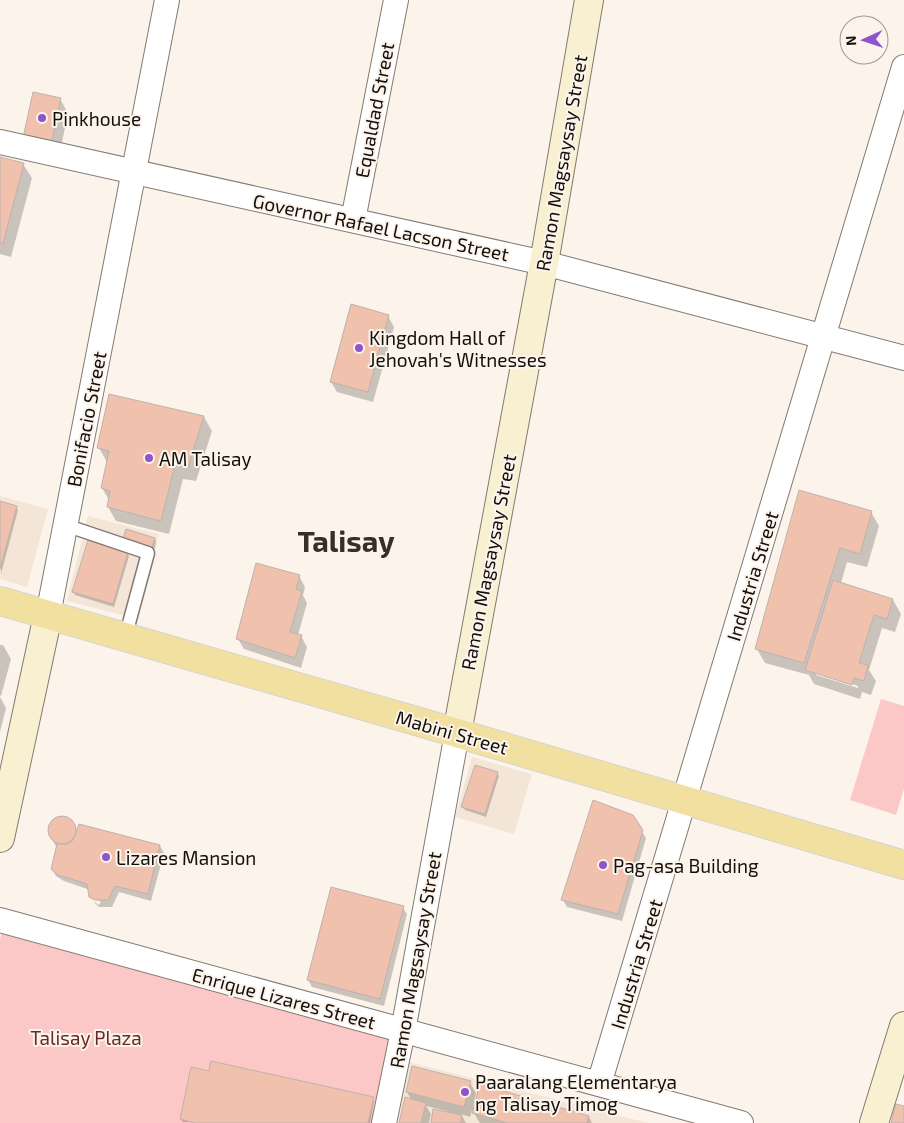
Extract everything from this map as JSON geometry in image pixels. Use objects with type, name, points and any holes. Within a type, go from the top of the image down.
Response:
[{"type":"main road","name":"Ramon Magsaysay Street","points":[[456,733],[544,263],[589,0]]},
{"type":"main road","name":"Mabini Street","points":[[0,601],[904,865]]},
{"type":"main road","name":"Bonifacio Street","points":[[0,838],[48,615]]},
{"type":"main road","points":[[874,1123],[904,1026]]},
{"type":"street","name":"Bonifacio Street","points":[[48,615],[166,0]]},
{"type":"street","name":"Equaldad Street","points":[[353,220],[396,0]]},
{"type":"street","name":"Industria Street","points":[[599,1084],[904,67]]},
{"type":"street","name":"Governor Rafael Lacson Street","points":[[0,142],[544,263],[904,358]]},
{"type":"street","name":"Ramon Magsaysay Street","points":[[384,1123],[403,1031],[456,733]]},
{"type":"street","name":"Enrique Lizares Street","points":[[0,920],[741,1123]]},
{"type":"lane","points":[[65,525],[148,553],[125,638]]},
{"type":"shaded area","points":[[0,496],[48,509],[27,587],[0,579]]},
{"type":"shaded area","points":[[88,516],[159,534],[138,619],[67,601]]},
{"type":"shaded area","points":[[472,757],[532,774],[514,834],[455,817]]},
{"type":"shaded area","name":"Paaralang Elementarya ng Talisay Timog","points":[[409,1062],[648,1123],[396,1123]]},
{"type":"green space","points":[[881,699],[904,706],[904,789],[896,815],[850,800]]},
{"type":"green space","name":"Talisay Plaza","points":[[3,925],[390,1030],[372,1123],[0,1123],[0,940]]},
{"type":"building","name":"Pinkhouse","points":[[33,92],[61,98],[51,144],[23,138]]},
{"type":"building","points":[[0,157],[24,163],[3,244],[0,243]]},
{"type":"building","name":"Kingdom Hall of Jehovah's Witnesses","points":[[351,304],[389,315],[368,392],[330,382]]},
{"type":"building","name":"AM Talisay","points":[[109,394],[204,416],[188,467],[175,465],[161,521],[107,507],[110,491],[101,488],[109,451],[97,448]]},
{"type":"building","points":[[799,490],[872,511],[860,554],[840,548],[804,663],[755,649]]},
{"type":"building","points":[[0,501],[17,506],[0,569]]},
{"type":"building","points":[[126,529],[155,538],[151,551],[122,543]]},
{"type":"building","points":[[88,540],[128,552],[113,604],[72,592]]},
{"type":"building","points":[[256,563],[300,575],[296,589],[302,591],[290,632],[302,635],[295,658],[236,639]]},
{"type":"building","points":[[833,580],[893,599],[887,619],[874,615],[859,663],[868,665],[864,681],[854,678],[852,685],[805,670]]},
{"type":"building","points":[[475,765],[498,772],[485,814],[461,807]]},
{"type":"building","name":"Pag-asa Building","points":[[593,800],[633,815],[643,830],[618,914],[561,900]]},
{"type":"building","points":[[62,816],[72,820],[76,830],[72,840],[62,844],[52,840],[48,830],[52,820]]},
{"type":"building","name":"Lizares Mansion","points":[[79,824],[160,845],[148,894],[115,886],[108,900],[95,900],[89,897],[87,884],[58,875],[51,869],[57,844],[67,844],[73,840]]},
{"type":"building","points":[[331,887],[404,906],[380,999],[307,980]]},
{"type":"building","points":[[211,1061],[374,1097],[368,1123],[195,1123],[180,1119],[191,1067],[209,1071]]},
{"type":"building","points":[[412,1066],[471,1081],[464,1107],[406,1092]]},
{"type":"building","points":[[480,1084],[589,1116],[587,1123],[508,1123],[472,1113]]},
{"type":"building","points":[[405,1097],[426,1103],[421,1123],[399,1123]]},
{"type":"building","points":[[896,1104],[904,1106],[904,1123],[891,1123]]},
{"type":"building","points":[[433,1109],[462,1115],[461,1123],[431,1123]]},
{"type":"place","name":"Pinkhouse","points":[[42,118]]},
{"type":"place","name":"Kingdom Hall of Jehovah's Witnesses","points":[[359,348]]},
{"type":"place","name":"AM Talisay","points":[[149,458]]},
{"type":"place","name":"Lizares Mansion","points":[[106,857]]},
{"type":"place","name":"Pag-asa Building","points":[[603,865]]},
{"type":"place","name":"Paaralang Elementarya ng Talisay Timog","points":[[465,1092]]},
{"type":"district","name":"Talisay","points":[[346,540]]}]
